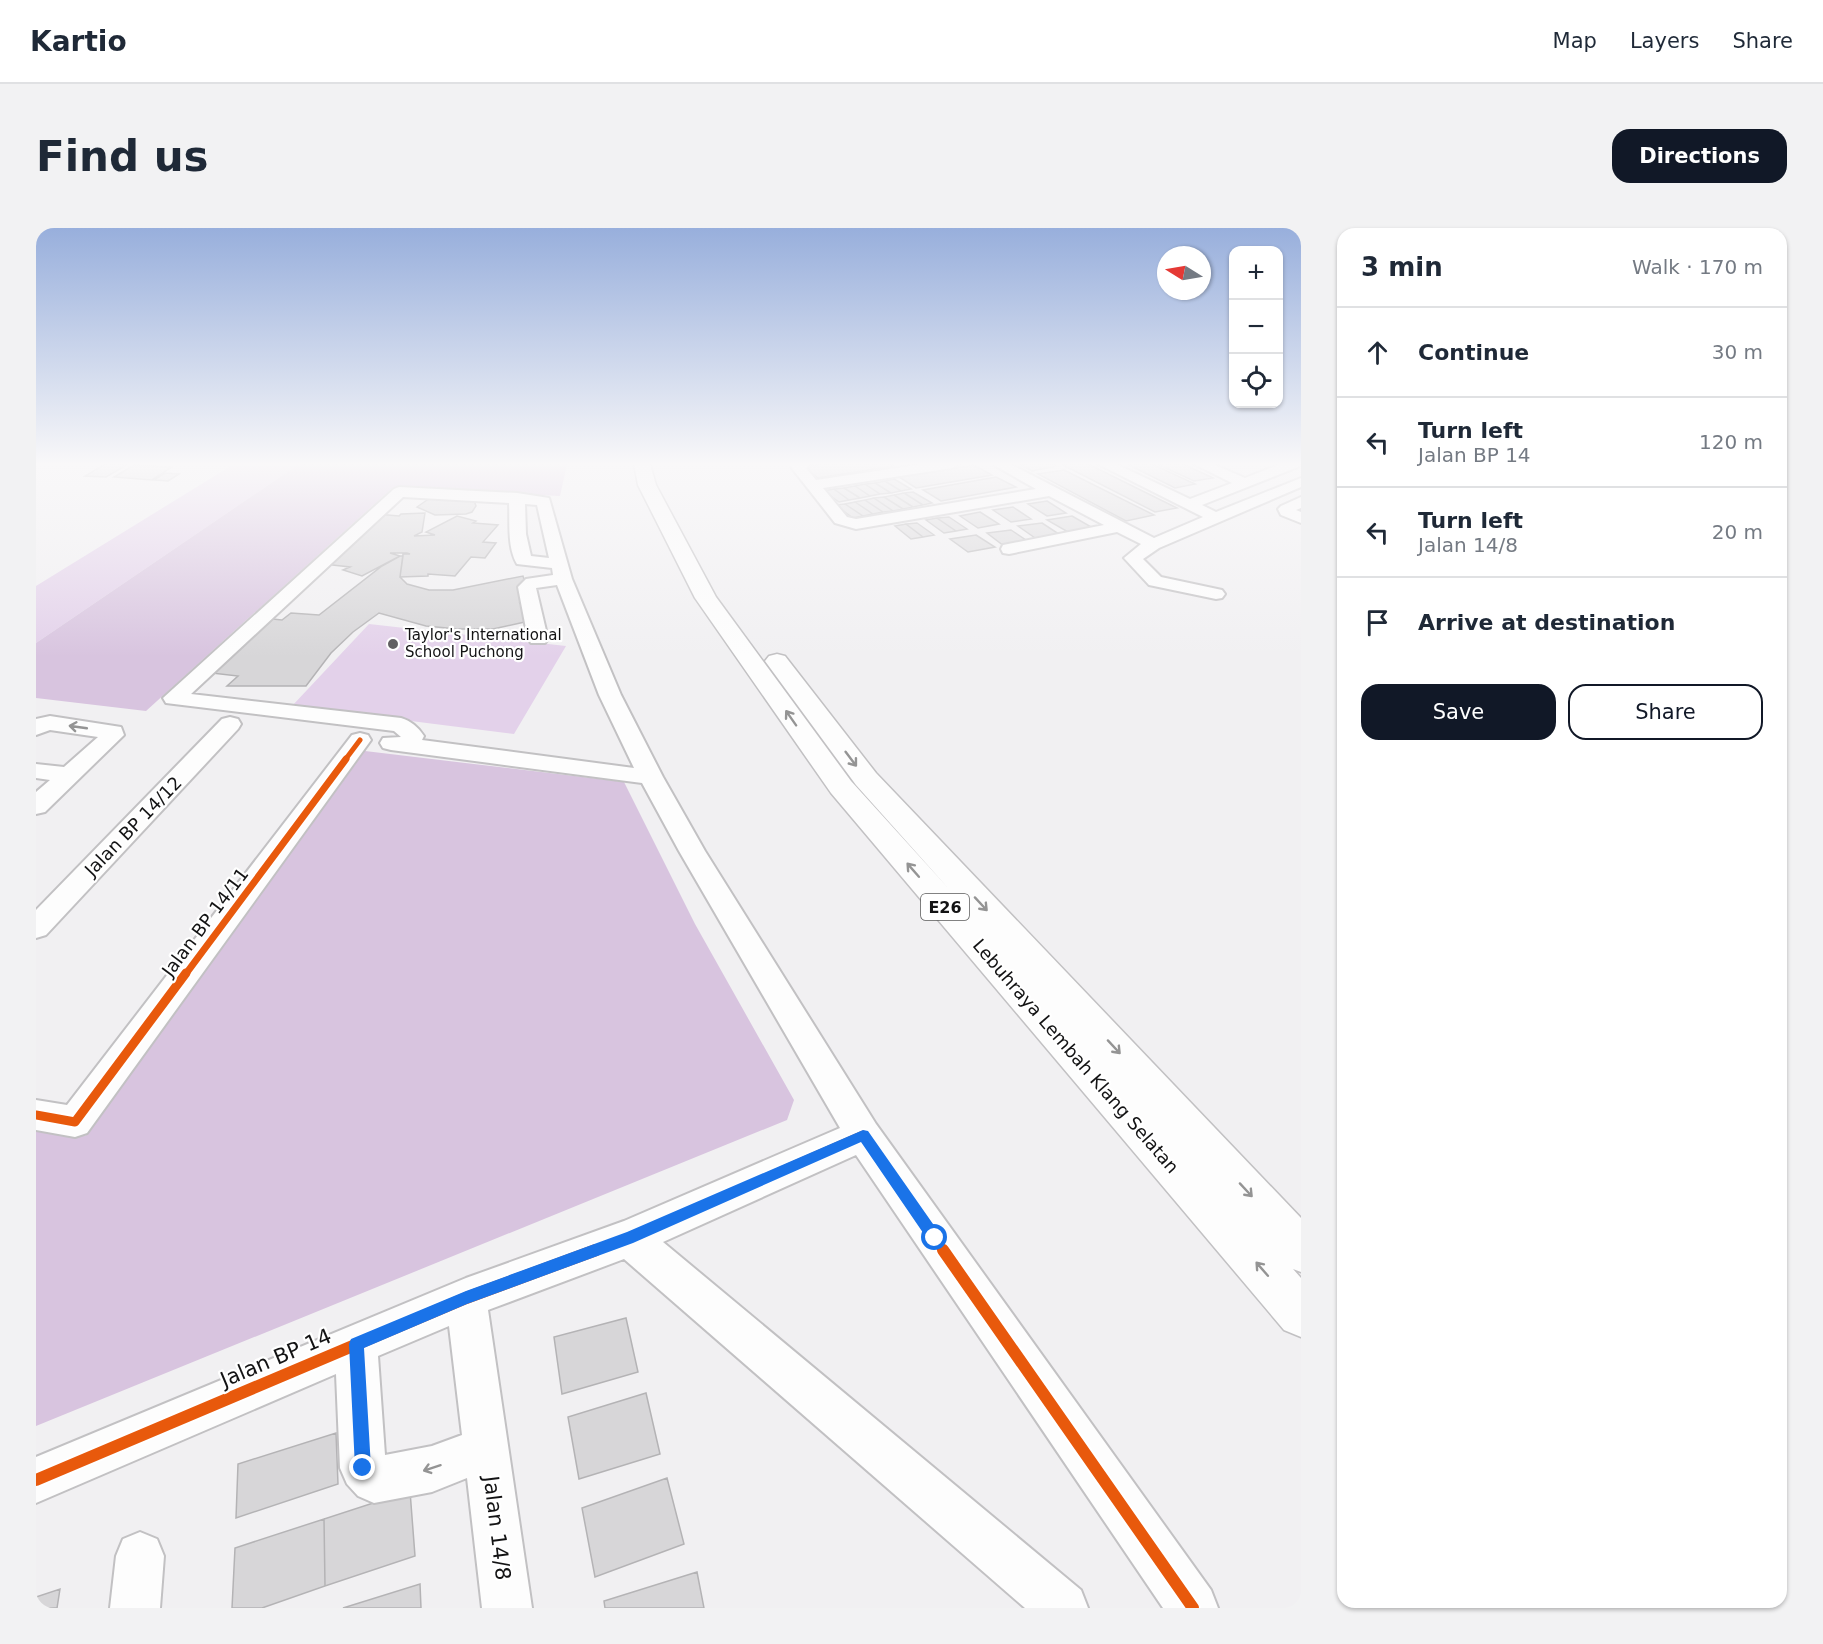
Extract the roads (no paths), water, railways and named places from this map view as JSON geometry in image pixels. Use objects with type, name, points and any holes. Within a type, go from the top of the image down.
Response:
[{"type":"highway","name":"Lebuhraya Lembah Klang Selatan","points":[[670,528],[706,598],[840,787],[1301,1313]]},
{"type":"highway","name":"Lebuhraya Lembah Klang Selatan","points":[[692,528],[728,595],[866,779],[1301,1250]]},
{"type":"street","points":[[359,528],[174,698],[162,713],[164,716],[651,777]]},
{"type":"street","points":[[518,528],[524,560],[527,563],[561,572]]},
{"type":"street","points":[[551,528],[561,572],[610,694],[651,777],[692,851],[863,1135],[1193,1608]]},
{"type":"street","points":[[1009,549],[1111,528]]},
{"type":"street","points":[[1121,528],[1153,544]]},
{"type":"street","points":[[1177,528],[1133,558],[1155,581],[1216,594]]},
{"type":"street","points":[[538,639],[528,587],[532,583],[561,572]]},
{"type":"street","points":[[174,698],[402,725],[413,736],[407,745]]},
{"type":"street","points":[[36,728],[50,723],[113,732],[112,737],[36,806]]},
{"type":"street","name":"Jalan BP 14/12","points":[[36,928],[230,724]]},
{"type":"street","name":"Jalan BP 14/11","points":[[36,1116],[75,1122],[360,740]]},
{"type":"street","points":[[36,771],[70,775]]},
{"type":"street","name":"Jalan BP 14","points":[[36,1480],[466,1298],[629,1238],[863,1135]]},
{"type":"street","points":[[629,1238],[1063,1608]]},
{"type":"street","name":"Jalan 14/8","points":[[466,1298],[507,1608]]},
{"type":"street","name":"Jalan 14/8","points":[[356,1344],[363,1468],[374,1480],[432,1469],[487,1448]]},
{"type":"street","points":[[135,1608],[140,1556]]},
{"type":"place","name":"Taylor's International School Puchong","points":[[393,644]]}]
